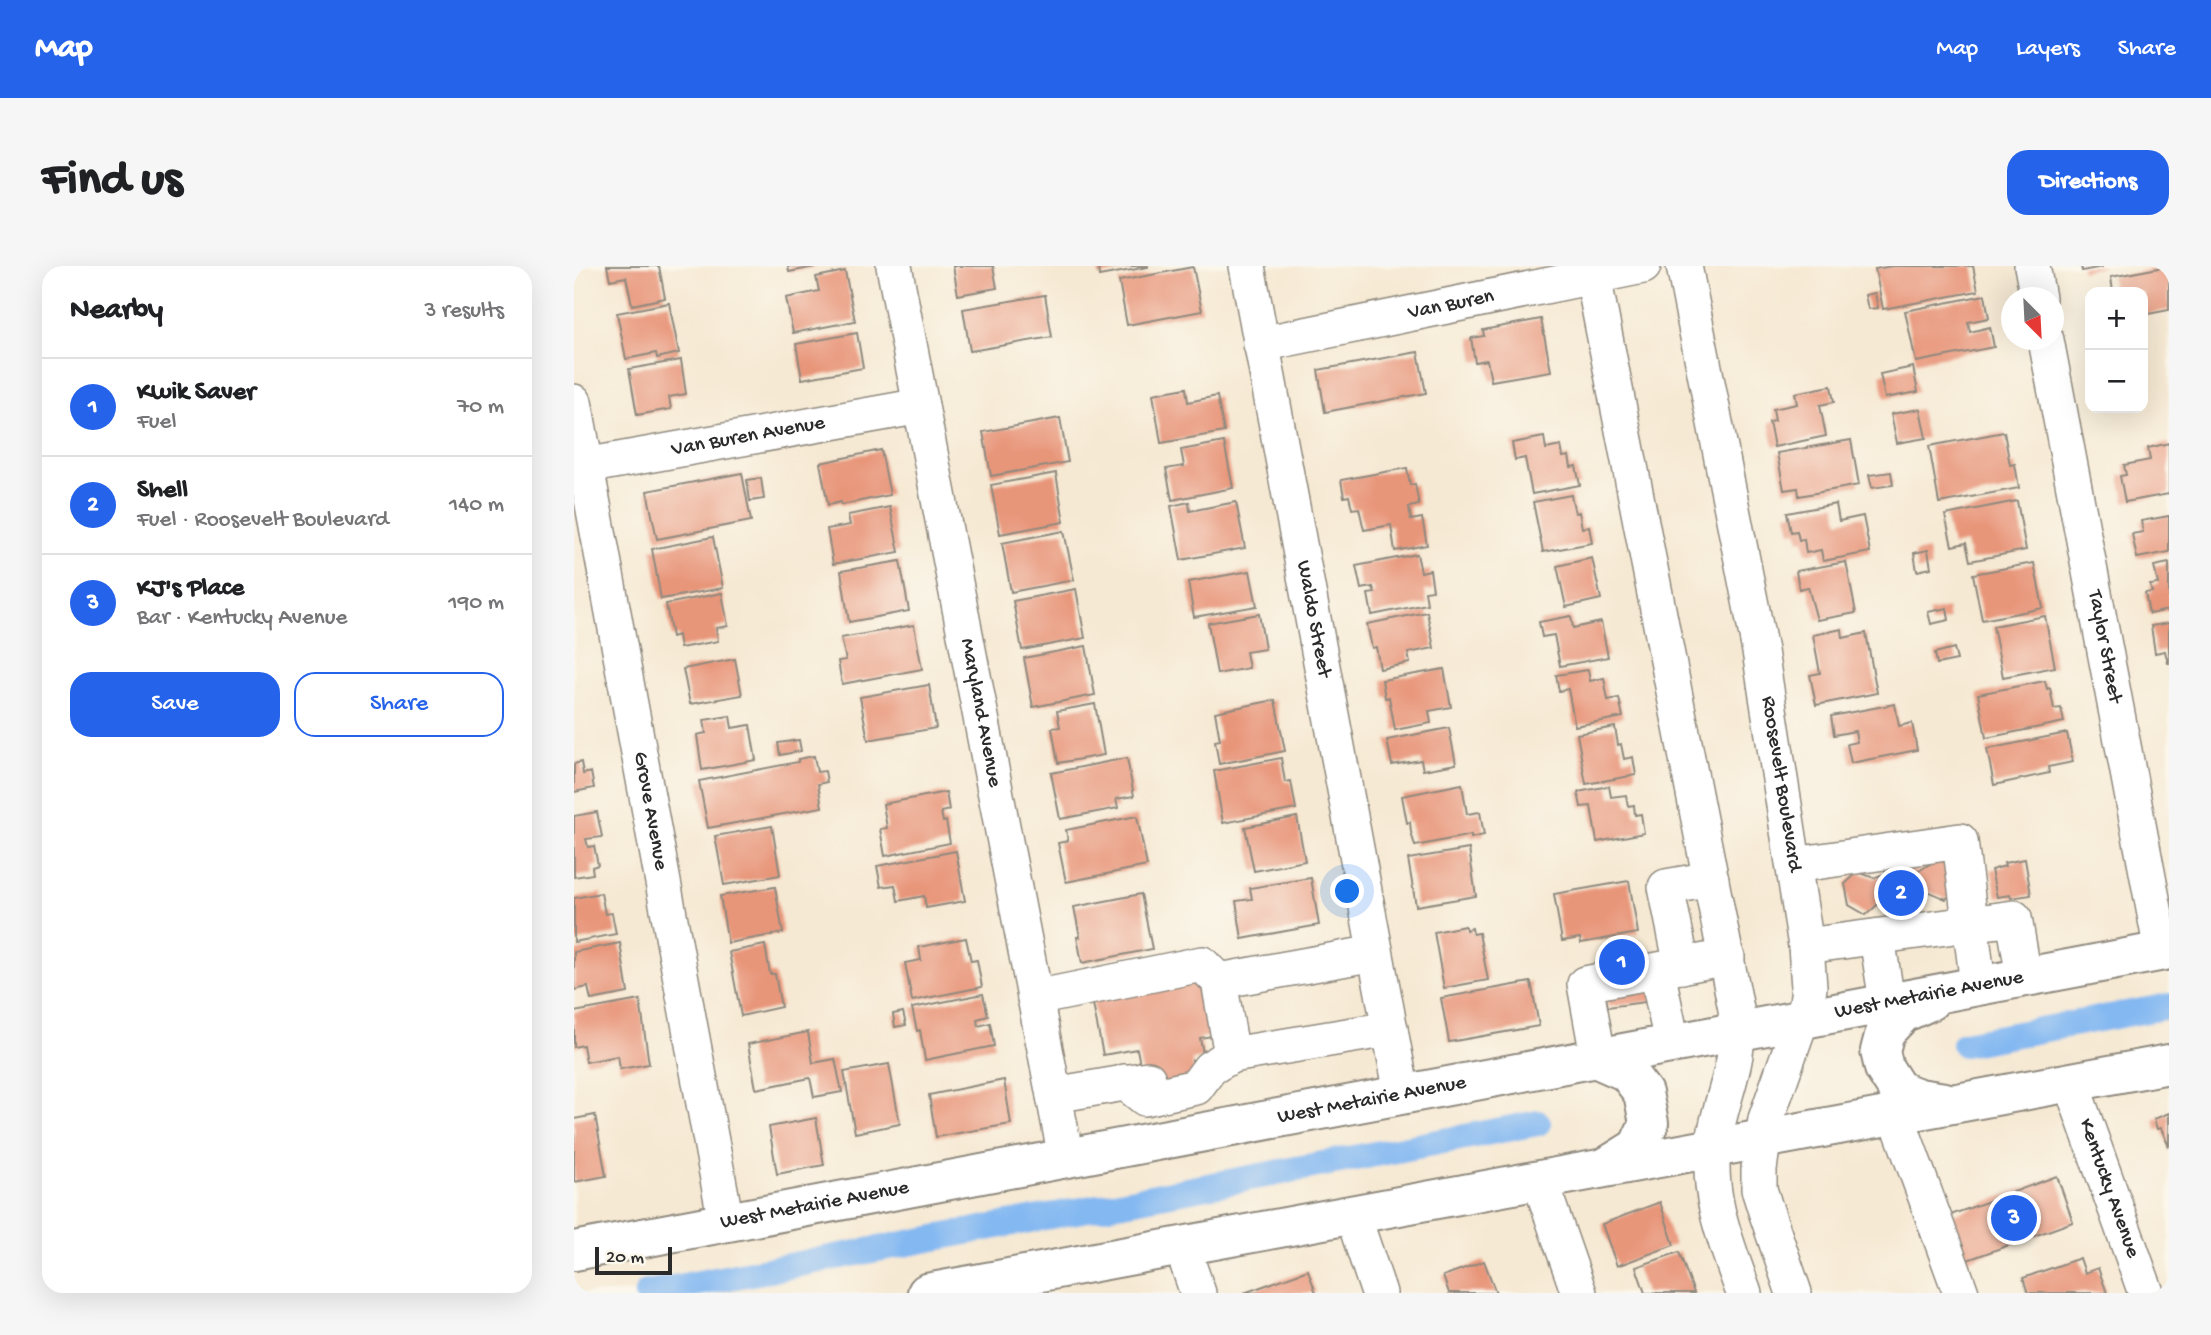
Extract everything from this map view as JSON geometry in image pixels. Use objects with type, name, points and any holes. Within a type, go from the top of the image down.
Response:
[{"type":"main road","name":"West Metairie Avenue","points":[[574,1251],[2166,951]]},
{"type":"main road","points":[[1958,1104],[1919,1098],[1898,1090],[1884,1068],[1880,1051],[1885,1032],[1903,1013],[1966,988]]},
{"type":"main road","points":[[1595,1057],[1627,1072],[1643,1093],[1649,1123],[1638,1147],[1601,1170]]},
{"type":"main road","points":[[927,1293],[995,1287],[1182,1247],[2169,1064]]},
{"type":"street","name":"Maryland Avenue","points":[[894,266],[1066,1158]]},
{"type":"street","name":"Waldo Street","points":[[1247,266],[1402,1094]]},
{"type":"street","name":"Van Buren","points":[[1261,344],[1592,271],[1643,266]]},
{"type":"street","name":"Roosevelt Boulevard","points":[[1684,266],[1760,651],[1806,946],[1809,987],[1802,1018],[1766,1119],[1759,1188],[1794,1293]]},
{"type":"street","points":[[2032,266],[2036,287]]},
{"type":"street","points":[[1592,271],[1727,957],[1738,1030],[1734,1066],[1713,1150],[1713,1184],[1721,1226],[1744,1293]]},
{"type":"street","name":"Taylor Street","points":[[2048,350],[2166,951]]},
{"type":"street","name":"Grove Avenue","points":[[574,402],[580,467],[726,1222]]},
{"type":"street","name":"Van Buren Avenue","points":[[580,467],[921,406]]},
{"type":"street","points":[[1794,865],[1960,841],[1970,925],[1966,988]]},
{"type":"street","points":[[1672,1043],[1666,887],[1711,879]]},
{"type":"street","points":[[1806,946],[2014,918],[2024,977]]},
{"type":"street","points":[[1877,937],[1887,1002]]},
{"type":"street","points":[[1219,981],[1375,953]]},
{"type":"street","points":[[1595,1057],[1585,984],[1727,957]]},
{"type":"street","points":[[1035,998],[1202,964],[1219,981],[1212,1065],[1196,1087],[1145,1098],[1140,1080],[1054,1095]]},
{"type":"street","points":[[1212,1065],[1390,1028]]},
{"type":"street","name":"Kentucky Avenue","points":[[2071,1083],[2146,1293]]},
{"type":"street","points":[[1896,1115],[1961,1293]]},
{"type":"street","points":[[1540,1181],[1579,1293]]},
{"type":"street","points":[[1353,1216],[1379,1293]]},
{"type":"street","points":[[1182,1247],[1198,1293]]},
{"type":"building","points":[[607,266],[659,266],[665,298],[632,305],[626,277],[610,280]]},
{"type":"building","points":[[788,266],[815,266],[815,267],[789,272]]},
{"type":"building","points":[[953,266],[993,266],[997,288],[958,295]]},
{"type":"building","points":[[1098,266],[1148,266],[1148,267],[1099,276]]},
{"type":"building","points":[[1892,266],[1973,266],[1978,291],[1883,309],[1875,269]]},
{"type":"building","points":[[2081,266],[2102,266],[2102,267],[2082,271]]},
{"type":"building","points":[[2169,266],[2169,310],[2148,314],[2148,287],[2112,287],[2111,277]]},
{"type":"building","points":[[1193,267],[1202,311],[1127,325],[1119,281]]},
{"type":"building","points":[[845,271],[855,321],[793,333],[786,298],[819,291],[816,277]]},
{"type":"building","points":[[1875,293],[1878,308],[1868,309],[1865,295]]},
{"type":"building","points":[[1045,295],[1052,337],[970,351],[963,309]]},
{"type":"building","points":[[1985,295],[1989,318],[1968,322],[1970,332],[1990,327],[1994,347],[1916,362],[1905,311]]},
{"type":"building","points":[[669,303],[679,353],[657,358],[656,353],[626,359],[617,313]]},
{"type":"building","points":[[1541,319],[1551,371],[1491,381],[1487,360],[1475,362],[1471,338],[1484,336],[1483,330]]},
{"type":"building","points":[[857,333],[863,368],[802,379],[796,344]]},
{"type":"building","points":[[1418,352],[1426,393],[1325,412],[1318,370]]},
{"type":"building","points":[[681,360],[686,394],[669,397],[671,409],[637,415],[629,369]]},
{"type":"building","points":[[1913,367],[1918,392],[1885,398],[1880,374]]},
{"type":"building","points":[[1831,386],[1834,402],[1820,405],[1826,436],[1774,447],[1769,422],[1775,421],[1773,409],[1797,404],[1795,393]]},
{"type":"building","points":[[1186,388],[1188,402],[1217,396],[1224,432],[1161,443],[1153,394]]},
{"type":"building","points":[[1920,409],[1926,438],[1897,443],[1891,414]]},
{"type":"building","points":[[1060,418],[1068,462],[991,476],[983,432]]},
{"type":"building","points":[[2004,432],[2010,465],[2015,464],[2019,488],[1939,503],[1929,446]]},
{"type":"building","points":[[1544,437],[1546,449],[1561,446],[1563,457],[1569,456],[1571,467],[1576,466],[1580,485],[1532,494],[1525,458],[1515,460],[1512,443]]},
{"type":"building","points":[[1851,440],[1859,485],[1799,496],[1798,488],[1784,490],[1777,453]]},
{"type":"building","points":[[1224,442],[1233,488],[1172,500],[1166,469],[1184,466],[1181,450]]},
{"type":"building","points":[[2169,443],[2169,494],[2125,502],[2120,476],[2126,475],[2124,465],[2150,460],[2148,448]]},
{"type":"building","points":[[881,450],[890,495],[828,505],[820,463]]},
{"type":"building","points":[[1407,468],[1410,485],[1415,484],[1419,505],[1409,507],[1411,520],[1422,518],[1427,545],[1395,551],[1391,525],[1364,530],[1359,508],[1352,509],[1349,496],[1344,497],[1341,480]]},
{"type":"building","points":[[1891,472],[1893,485],[1872,488],[1869,475]]},
{"type":"building","points":[[742,473],[751,521],[657,539],[647,491]]},
{"type":"building","points":[[1056,473],[1064,522],[1000,534],[991,485]]},
{"type":"building","points":[[761,478],[764,499],[750,501],[747,480]]},
{"type":"building","points":[[1571,495],[1575,513],[1579,512],[1582,528],[1589,526],[1592,543],[1543,552],[1533,502]]},
{"type":"building","points":[[2017,501],[2026,550],[1970,561],[1966,543],[1952,546],[1945,515]]},
{"type":"building","points":[[1189,502],[1190,511],[1236,502],[1245,548],[1181,560],[1171,506]]},
{"type":"building","points":[[1836,504],[1839,521],[1863,516],[1870,552],[1823,561],[1821,550],[1806,553],[1804,539],[1799,540],[1797,531],[1791,532],[1787,513]]},
{"type":"building","points":[[890,507],[899,552],[833,564],[827,529],[850,525],[848,515]]},
{"type":"building","points":[[2169,516],[2169,552],[2137,558],[2132,534],[2143,532],[2141,521]]},
{"type":"building","points":[[1064,531],[1074,580],[1011,592],[1002,543]]},
{"type":"building","points":[[713,537],[723,588],[661,599],[652,549]]},
{"type":"building","points":[[1928,550],[1931,568],[1917,571],[1914,553]]},
{"type":"building","points":[[1417,554],[1421,572],[1430,570],[1433,590],[1425,591],[1427,604],[1372,615],[1368,594],[1375,593],[1373,587],[1361,589],[1356,566]]},
{"type":"building","points":[[1592,558],[1601,599],[1566,607],[1557,566]]},
{"type":"building","points":[[900,561],[909,611],[849,622],[841,571]]},
{"type":"building","points":[[1846,562],[1856,613],[1817,620],[1808,587],[1799,589],[1796,571]]},
{"type":"building","points":[[2034,563],[2043,608],[1982,620],[1973,574]]},
{"type":"building","points":[[2169,563],[2169,610],[2149,614],[2145,593],[2152,592],[2150,585],[2158,584],[2154,566]]},
{"type":"building","points":[[1250,571],[1257,606],[1194,617],[1188,582]]},
{"type":"building","points":[[1076,589],[1085,638],[1022,650],[1013,601]]},
{"type":"building","points":[[722,593],[728,626],[716,628],[718,641],[680,648],[678,635],[672,637],[666,604]]},
{"type":"building","points":[[1947,608],[1949,620],[1931,624],[1928,612]]},
{"type":"building","points":[[1427,612],[1434,648],[1408,653],[1410,663],[1380,669],[1376,647],[1372,648],[1367,624]]},
{"type":"building","points":[[1259,614],[1265,649],[1246,652],[1249,668],[1217,674],[1208,623]]},
{"type":"building","points":[[1571,616],[1573,628],[1601,622],[1608,657],[1560,666],[1554,635],[1542,637],[1539,622]]},
{"type":"building","points":[[2045,616],[2055,667],[2003,677],[1993,626]]},
{"type":"building","points":[[2169,623],[2168,663],[2165,651],[2155,653],[2151,626]]},
{"type":"building","points":[[914,625],[922,669],[842,684],[838,661],[846,660],[841,638]]},
{"type":"building","points":[[1842,629],[1843,638],[1866,633],[1877,693],[1816,705],[1810,675],[1820,673],[1813,635]]},
{"type":"building","points":[[1086,646],[1095,695],[1033,707],[1024,658]]},
{"type":"building","points":[[1954,648],[1957,660],[1937,664],[1935,653]]},
{"type":"building","points":[[735,659],[742,695],[690,704],[683,669]]},
{"type":"building","points":[[1444,669],[1451,707],[1429,711],[1431,723],[1395,730],[1389,697],[1385,698],[1382,680]]},
{"type":"building","points":[[1588,670],[1590,681],[1604,678],[1608,700],[1619,698],[1623,717],[1575,726],[1568,689],[1559,691],[1556,675]]},
{"type":"building","points":[[2045,681],[2047,689],[2050,688],[2054,709],[2061,708],[2064,722],[1986,738],[1978,694]]},
{"type":"building","points":[[929,685],[936,728],[868,740],[860,697]]},
{"type":"building","points":[[1275,700],[1285,751],[1219,764],[1215,741],[1220,740],[1215,712]]},
{"type":"building","points":[[1095,704],[1104,755],[1058,763],[1052,728],[1060,727],[1057,711]]},
{"type":"building","points":[[1895,704],[1899,726],[1912,723],[1917,750],[1851,763],[1847,744],[1857,742],[1855,731],[1834,735],[1831,716]]},
{"type":"building","points":[[730,716],[732,728],[750,725],[756,760],[702,770],[697,735],[706,733],[704,720]]},
{"type":"building","points":[[1615,727],[1624,759],[1633,757],[1636,775],[1586,784],[1577,734]]},
{"type":"building","points":[[1449,728],[1456,764],[1423,770],[1421,760],[1392,765],[1387,740]]},
{"type":"building","points":[[2067,733],[2073,762],[2048,767],[2049,773],[1994,785],[1987,749]]},
{"type":"building","points":[[799,740],[801,751],[780,755],[778,743]]},
{"type":"building","points":[[814,756],[817,772],[825,771],[827,782],[818,784],[822,807],[708,828],[699,781],[798,762],[798,759]]},
{"type":"building","points":[[1127,758],[1134,796],[1116,799],[1118,808],[1060,819],[1051,773]]},
{"type":"building","points":[[1281,758],[1285,782],[1291,781],[1296,809],[1223,823],[1214,771]]},
{"type":"building","points":[[581,762],[583,774],[591,772],[594,788],[574,792],[574,764]]},
{"type":"building","points":[[1462,784],[1467,814],[1480,812],[1484,835],[1415,846],[1402,796]]},
{"type":"building","points":[[1609,786],[1611,797],[1626,795],[1628,806],[1634,805],[1635,815],[1641,814],[1644,833],[1597,842],[1591,806],[1581,807],[1578,792]]},
{"type":"building","points":[[946,792],[949,810],[941,812],[943,822],[946,821],[950,843],[885,856],[880,829],[887,828],[883,804]]},
{"type":"building","points":[[597,812],[602,837],[586,839],[588,847],[594,846],[598,865],[592,867],[593,874],[574,877],[574,816]]},
{"type":"building","points":[[1137,816],[1147,866],[1066,882],[1058,843],[1068,841],[1066,830]]},
{"type":"building","points":[[1297,817],[1305,861],[1254,871],[1245,827]]},
{"type":"building","points":[[772,826],[780,875],[724,885],[715,836]]},
{"type":"building","points":[[1469,849],[1476,896],[1416,906],[1408,859]]},
{"type":"building","points":[[956,851],[965,901],[926,908],[924,896],[898,901],[895,885],[881,887],[877,866]]},
{"type":"building","points":[[1938,859],[1958,866],[1962,885],[1946,899],[1925,890],[1909,904],[1885,898],[1866,915],[1849,905],[1845,884],[1858,872],[1874,878],[1900,867],[1917,872]]},
{"type":"building","points":[[2025,859],[2031,895],[1997,897],[1991,870],[2005,866],[2004,863]]},
{"type":"building","points":[[1311,878],[1319,925],[1242,939],[1236,901],[1252,899],[1250,888]]},
{"type":"building","points":[[1629,881],[1638,933],[1581,943],[1580,938],[1562,941],[1554,894]]},
{"type":"building","points":[[775,887],[783,933],[728,943],[720,896]]},
{"type":"building","points":[[601,893],[605,914],[612,913],[616,934],[574,942],[574,898]]},
{"type":"building","points":[[1141,894],[1152,949],[1082,963],[1074,907]]},
{"type":"building","points":[[1465,926],[1466,930],[1472,928],[1473,934],[1479,933],[1488,980],[1444,988],[1434,932]]},
{"type":"building","points":[[966,938],[971,961],[977,960],[982,987],[912,1001],[905,963],[921,960],[919,947]]},
{"type":"building","points":[[620,943],[628,993],[591,1000],[588,987],[574,990],[574,952]]},
{"type":"building","points":[[765,945],[770,974],[775,974],[781,1007],[741,1016],[729,952]]},
{"type":"building","points":[[1205,972],[1218,1035],[1200,1038],[1204,1058],[1192,1060],[1196,1080],[1156,1087],[1141,1069],[1137,1049],[1103,1055],[1091,994]]},
{"type":"building","points":[[1531,982],[1539,1026],[1449,1042],[1441,998]]},
{"type":"building","points":[[1650,982],[1653,1001],[1608,1007],[1604,989]]},
{"type":"building","points":[[983,994],[988,1016],[977,1019],[978,1026],[990,1023],[994,1046],[925,1060],[920,1030],[917,1031],[912,1008]]},
{"type":"building","points":[[640,1000],[649,1064],[620,1069],[618,1056],[586,1062],[583,1045],[574,1047],[574,1012]]},
{"type":"building","points":[[903,1012],[906,1025],[895,1027],[893,1014]]},
{"type":"building","points":[[808,1032],[813,1063],[835,1059],[842,1092],[814,1097],[810,1078],[756,1089],[748,1044]]},
{"type":"building","points":[[889,1064],[900,1124],[855,1133],[844,1072]]},
{"type":"building","points":[[1004,1080],[1011,1124],[936,1137],[929,1095]]},
{"type":"building","points":[[2169,1113],[2169,1147],[2154,1119]]},
{"type":"building","points":[[595,1115],[606,1176],[574,1182],[574,1119]]},
{"type":"building","points":[[816,1118],[824,1165],[777,1174],[769,1127]]},
{"type":"building","points":[[2057,1176],[2073,1222],[1962,1262],[1945,1217]]},
{"type":"building","points":[[1660,1202],[1674,1245],[1617,1266],[1602,1224]]},
{"type":"building","points":[[1679,1252],[1694,1293],[1645,1293],[1636,1267]]},
{"type":"building","points":[[2080,1258],[2085,1273],[2098,1268],[2107,1293],[2028,1293],[2023,1278]]},
{"type":"building","points":[[1484,1261],[1496,1293],[1449,1293],[1443,1276]]},
{"type":"building","points":[[1308,1270],[1316,1293],[1244,1293]]},
{"type":"waterway","points":[[1964,1044],[2169,1006]]},
{"type":"waterway","points":[[647,1293],[1538,1123]]},
{"type":"place","name":"Shell","points":[[1901,893]]},
{"type":"place","name":"Kwik Saver","points":[[1622,962]]},
{"type":"place","name":"KJ's Place","points":[[2014,1218]]}]
